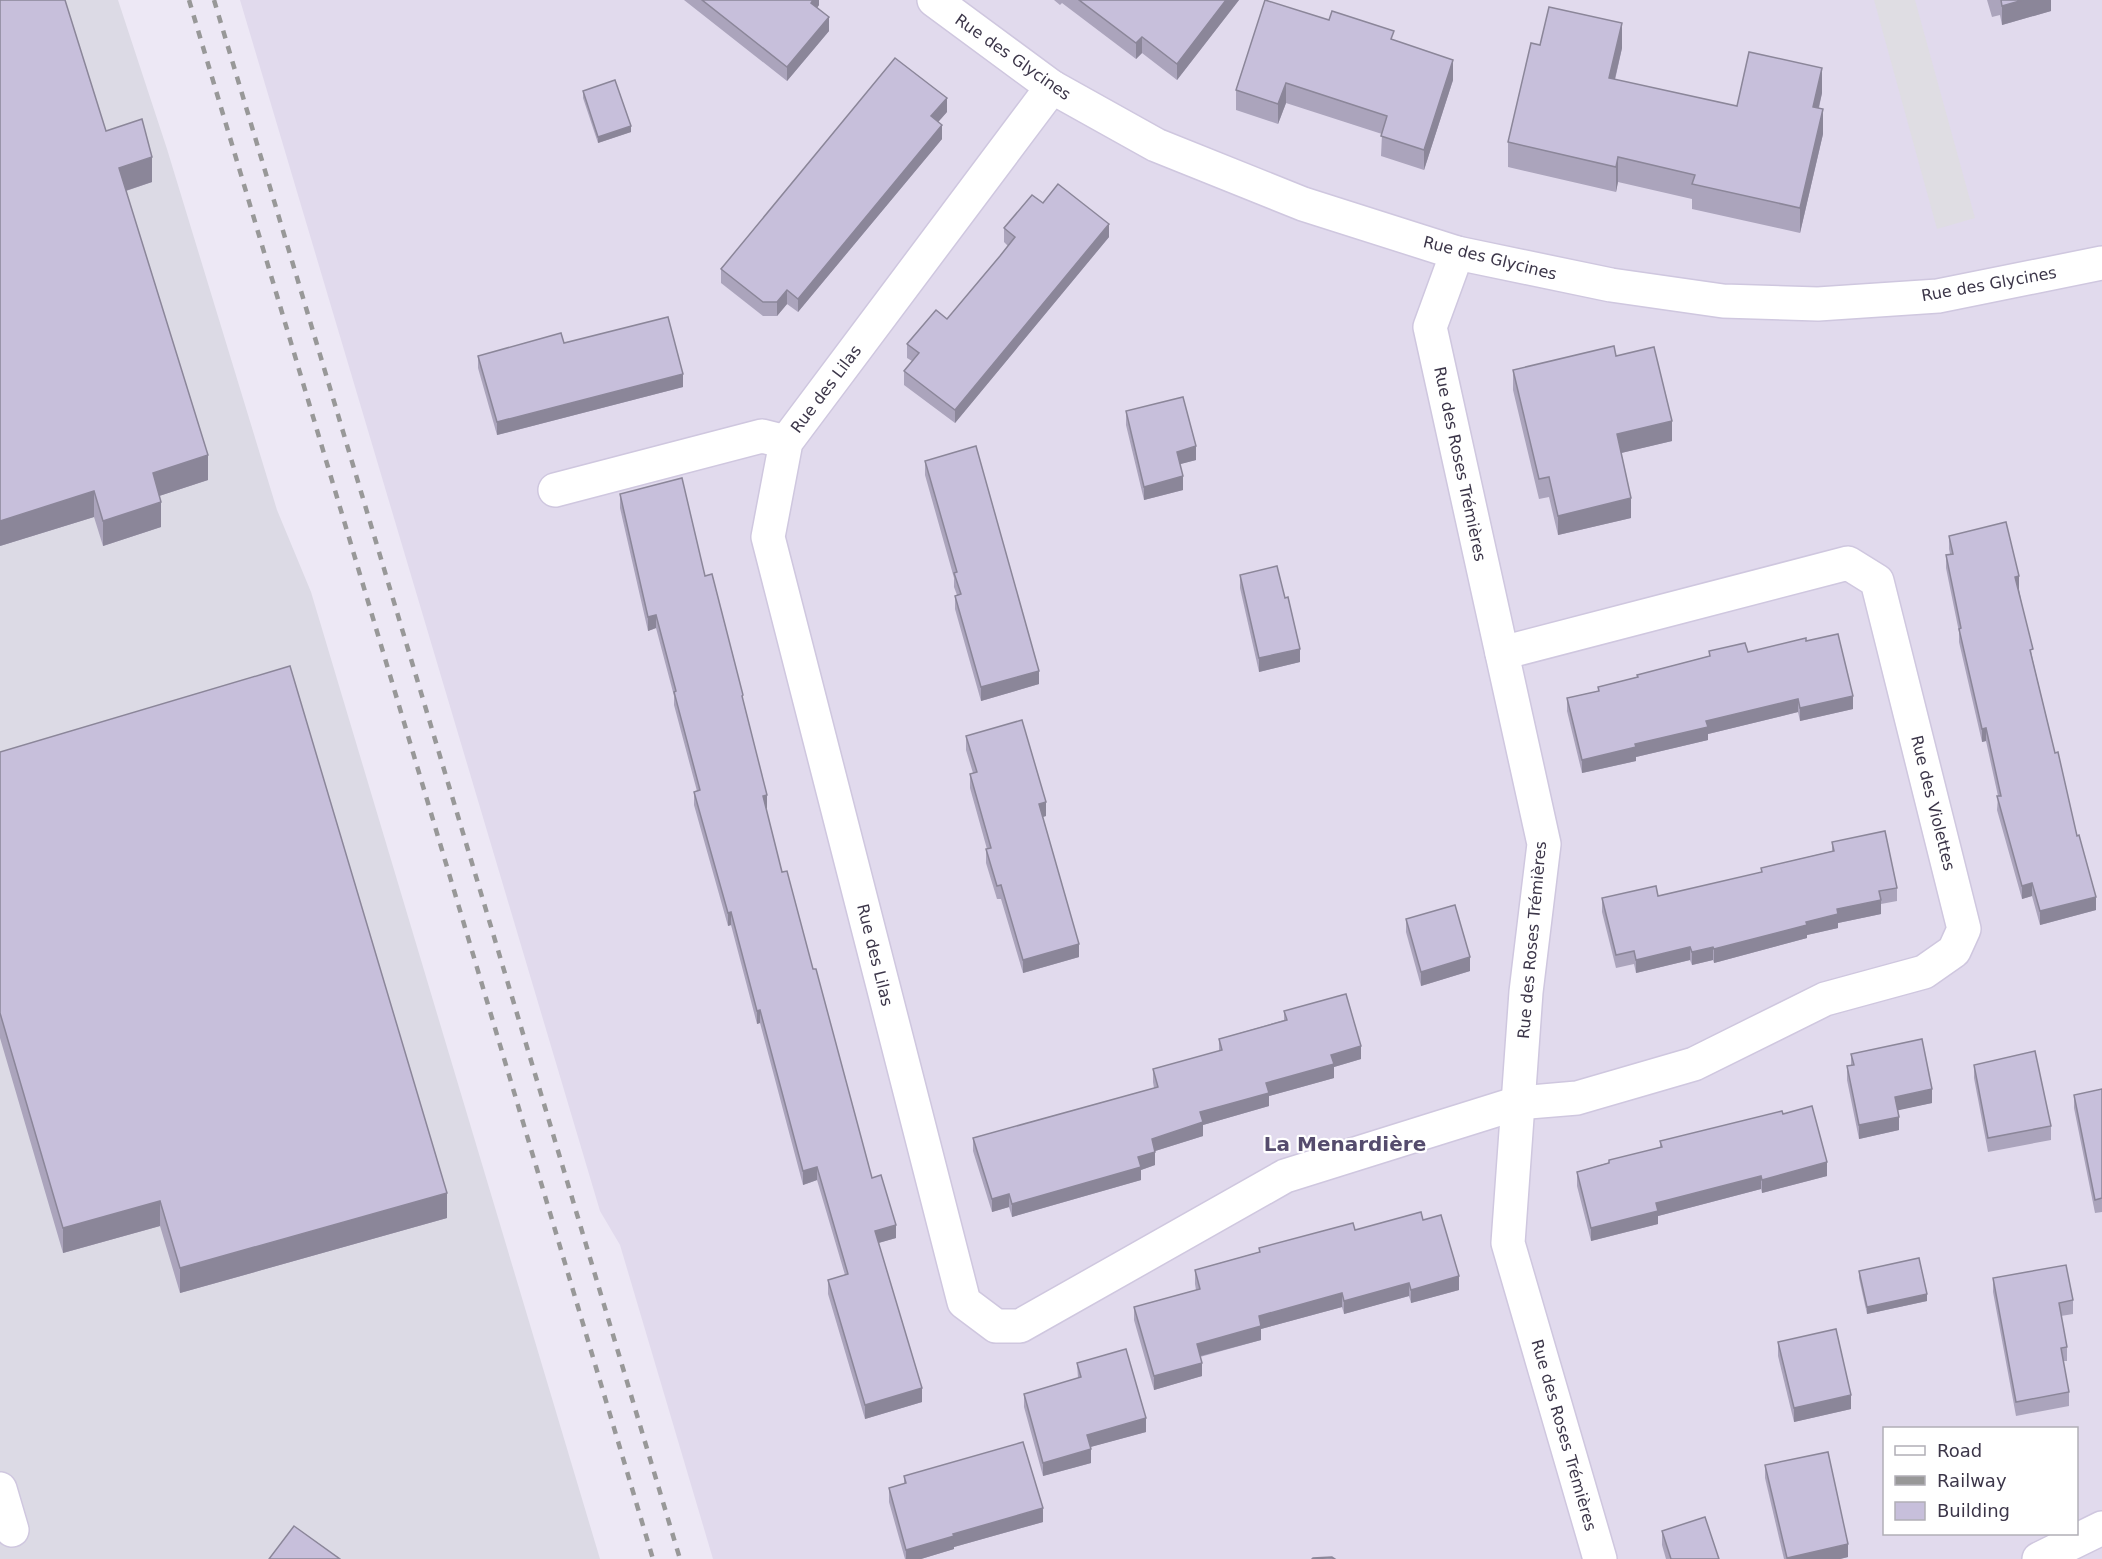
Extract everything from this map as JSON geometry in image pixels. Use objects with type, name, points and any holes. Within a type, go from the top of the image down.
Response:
[{"type":"street","name":"Rue des Glycines","points":[[934,0],[1052,87],[1156,145],[1303,204],[1457,253],[1611,285],[1723,301],[1818,304],[1938,297],[2102,263]]},
{"type":"street","name":"Rue des Lilas","points":[[1052,87],[786,442],[768,537],[964,1302],[996,1326],[1020,1326],[1285,1176],[1518,1103]]},
{"type":"street","name":"Rue des Roses Trémières","points":[[1457,253],[1430,327],[1544,844],[1526,992],[1509,1243],[1600,1559]]},
{"type":"street","points":[[555,490],[762,436],[786,442]]},
{"type":"street","name":"Rue des Violettes","points":[[1502,653],[1848,563],[1877,581],[1964,929],[1954,951],[1924,972],[1826,999],[1694,1064],[1577,1098],[1518,1103]]},
{"type":"street","points":[[0,1489],[12,1530]]},
{"type":"street","points":[[2039,1559],[2102,1528]]},
{"type":"shaded area","points":[[0,0],[118,0],[167,149],[277,510],[311,592],[600,1559],[0,1559]]},
{"type":"shaded area","points":[[240,0],[2102,0],[2102,1559],[713,1559],[620,1245],[600,1211]]},
{"type":"shaded area","points":[[1874,0],[1915,0],[1975,218],[1937,229]]},
{"type":"building","points":[[0,0],[65,0],[106,131],[142,119],[152,157],[119,168],[208,455],[153,473],[161,502],[103,521],[94,491],[0,521]]},
{"type":"building","points":[[702,0],[813,0],[811,3],[829,17],[787,67]]},
{"type":"building","points":[[1079,0],[1226,0],[1177,64],[1142,37],[1136,43]]},
{"type":"building","points":[[1265,0],[1329,20],[1332,11],[1394,31],[1391,39],[1453,60],[1424,150],[1381,136],[1387,116],[1286,83],[1278,104],[1236,90]]},
{"type":"building","points":[[2001,0],[2023,0],[2002,6]]},
{"type":"building","points":[[1549,7],[1622,23],[1609,78],[1737,106],[1749,52],[1822,68],[1813,107],[1823,109],[1800,208],[1692,184],[1695,175],[1618,157],[1616,167],[1508,142],[1531,43],[1540,45]]},
{"type":"building","points":[[895,58],[947,98],[931,116],[942,125],[798,299],[787,290],[777,302],[763,302],[721,269]]},
{"type":"building","points":[[615,80],[631,126],[598,137],[583,91]]},
{"type":"building","points":[[1058,184],[1109,224],[955,410],[904,371],[919,353],[907,344],[936,310],[947,319],[1015,237],[1004,228],[1032,195],[1043,203]]},
{"type":"building","points":[[668,317],[683,374],[497,422],[478,356],[561,333],[564,343]]},
{"type":"building","points":[[1614,346],[1616,356],[1654,347],[1672,421],[1617,434],[1631,498],[1558,516],[1549,477],[1539,479],[1513,370]]},
{"type":"building","points":[[1183,397],[1196,446],[1177,452],[1183,476],[1144,487],[1126,411]]},
{"type":"building","points":[[976,446],[1039,671],[981,687],[955,596],[961,594],[954,573],[957,572],[925,461]]},
{"type":"building","points":[[682,478],[705,576],[712,574],[743,695],[767,795],[763,796],[782,872],[787,871],[813,969],[816,969],[872,1178],[881,1175],[896,1225],[875,1231],[922,1388],[865,1405],[828,1280],[848,1274],[817,1167],[803,1171],[760,1010],[757,1011],[731,912],[728,913],[694,792],[700,790],[674,692],[676,691],[656,615],[648,617],[620,494]]},
{"type":"building","points":[[2006,522],[2019,576],[2015,577],[2033,649],[2030,650],[2055,753],[2058,752],[2077,836],[2079,835],[2096,897],[2040,911],[2032,883],[2022,886],[1997,796],[2001,796],[1986,728],[1982,729],[1959,629],[1961,628],[1946,555],[1953,554],[1949,536]]},
{"type":"building","points":[[1277,566],[1285,598],[1288,597],[1300,649],[1259,658],[1240,575]]},
{"type":"building","points":[[1838,634],[1853,696],[1800,708],[1798,699],[1706,721],[1708,727],[1635,744],[1636,747],[1582,760],[1567,698],[1599,691],[1598,687],[1638,677],[1637,675],[1710,656],[1709,651],[1745,643],[1748,652],[1806,638],[1806,641]]},
{"type":"building","points":[[290,666],[447,1193],[180,1268],[160,1201],[63,1228],[0,1013],[0,752]]},
{"type":"building","points":[[1022,720],[1046,802],[1039,804],[1079,944],[1023,960],[1001,885],[997,886],[986,849],[991,848],[970,774],[977,772],[966,736]]},
{"type":"building","points":[[1885,831],[1897,888],[1879,891],[1881,900],[1837,909],[1838,914],[1806,922],[1807,925],[1714,949],[1713,947],[1692,952],[1690,947],[1636,960],[1634,951],[1616,955],[1602,898],[1656,886],[1658,896],[1762,872],[1761,868],[1834,851],[1832,842]]},
{"type":"building","points":[[1455,905],[1470,957],[1421,972],[1406,919]]},
{"type":"building","points":[[1346,994],[1361,1046],[1331,1055],[1334,1064],[1266,1083],[1269,1093],[1200,1112],[1203,1122],[1152,1139],[1155,1152],[1138,1157],[1141,1167],[1012,1204],[1009,1194],[992,1199],[973,1138],[1158,1087],[1153,1069],[1222,1050],[1219,1039],[1287,1020],[1284,1011]]},
{"type":"building","points":[[1922,1039],[1932,1089],[1895,1097],[1899,1117],[1859,1125],[1847,1066],[1854,1065],[1851,1054]]},
{"type":"building","points":[[2035,1051],[2051,1126],[1988,1138],[1974,1065]]},
{"type":"building","points":[[2102,1089],[2102,1198],[2095,1200],[2074,1095]]},
{"type":"building","points":[[1812,1106],[1827,1162],[1762,1180],[1761,1176],[1656,1203],[1658,1211],[1591,1228],[1577,1172],[1609,1163],[1609,1160],[1662,1147],[1660,1141],[1782,1111],[1783,1114]]},
{"type":"building","points":[[1421,1212],[1423,1220],[1441,1215],[1459,1276],[1411,1290],[1409,1283],[1344,1301],[1342,1293],[1259,1316],[1261,1326],[1197,1344],[1202,1363],[1154,1376],[1134,1307],[1200,1289],[1195,1270],[1260,1252],[1259,1248],[1353,1223],[1355,1230]]},
{"type":"building","points":[[1919,1258],[1927,1294],[1867,1307],[1859,1271]]},
{"type":"building","points":[[2066,1265],[2073,1300],[2059,1303],[2067,1347],[2061,1348],[2069,1392],[2016,1402],[1993,1278]]},
{"type":"building","points":[[1836,1329],[1851,1395],[1794,1408],[1778,1342]]},
{"type":"building","points":[[1126,1349],[1146,1418],[1087,1435],[1091,1449],[1043,1463],[1024,1394],[1081,1377],[1077,1363]]},
{"type":"building","points":[[1023,1442],[1043,1508],[906,1550],[889,1488],[906,1483],[904,1476]]},
{"type":"building","points":[[1828,1452],[1848,1544],[1787,1558],[1765,1465]]},
{"type":"building","points":[[1705,1517],[1719,1559],[1671,1559],[1662,1531]]},
{"type":"building","points":[[294,1526],[340,1559],[269,1559]]},
{"type":"building","points":[[1332,1557],[1335,1559],[1312,1559],[1313,1558]]},
{"type":"railway","points":[[189,0],[653,1559]]},
{"type":"railway","points":[[214,0],[680,1559]]},
{"type":"district","name":"La Menardière","points":[[1345,1144]]}]
